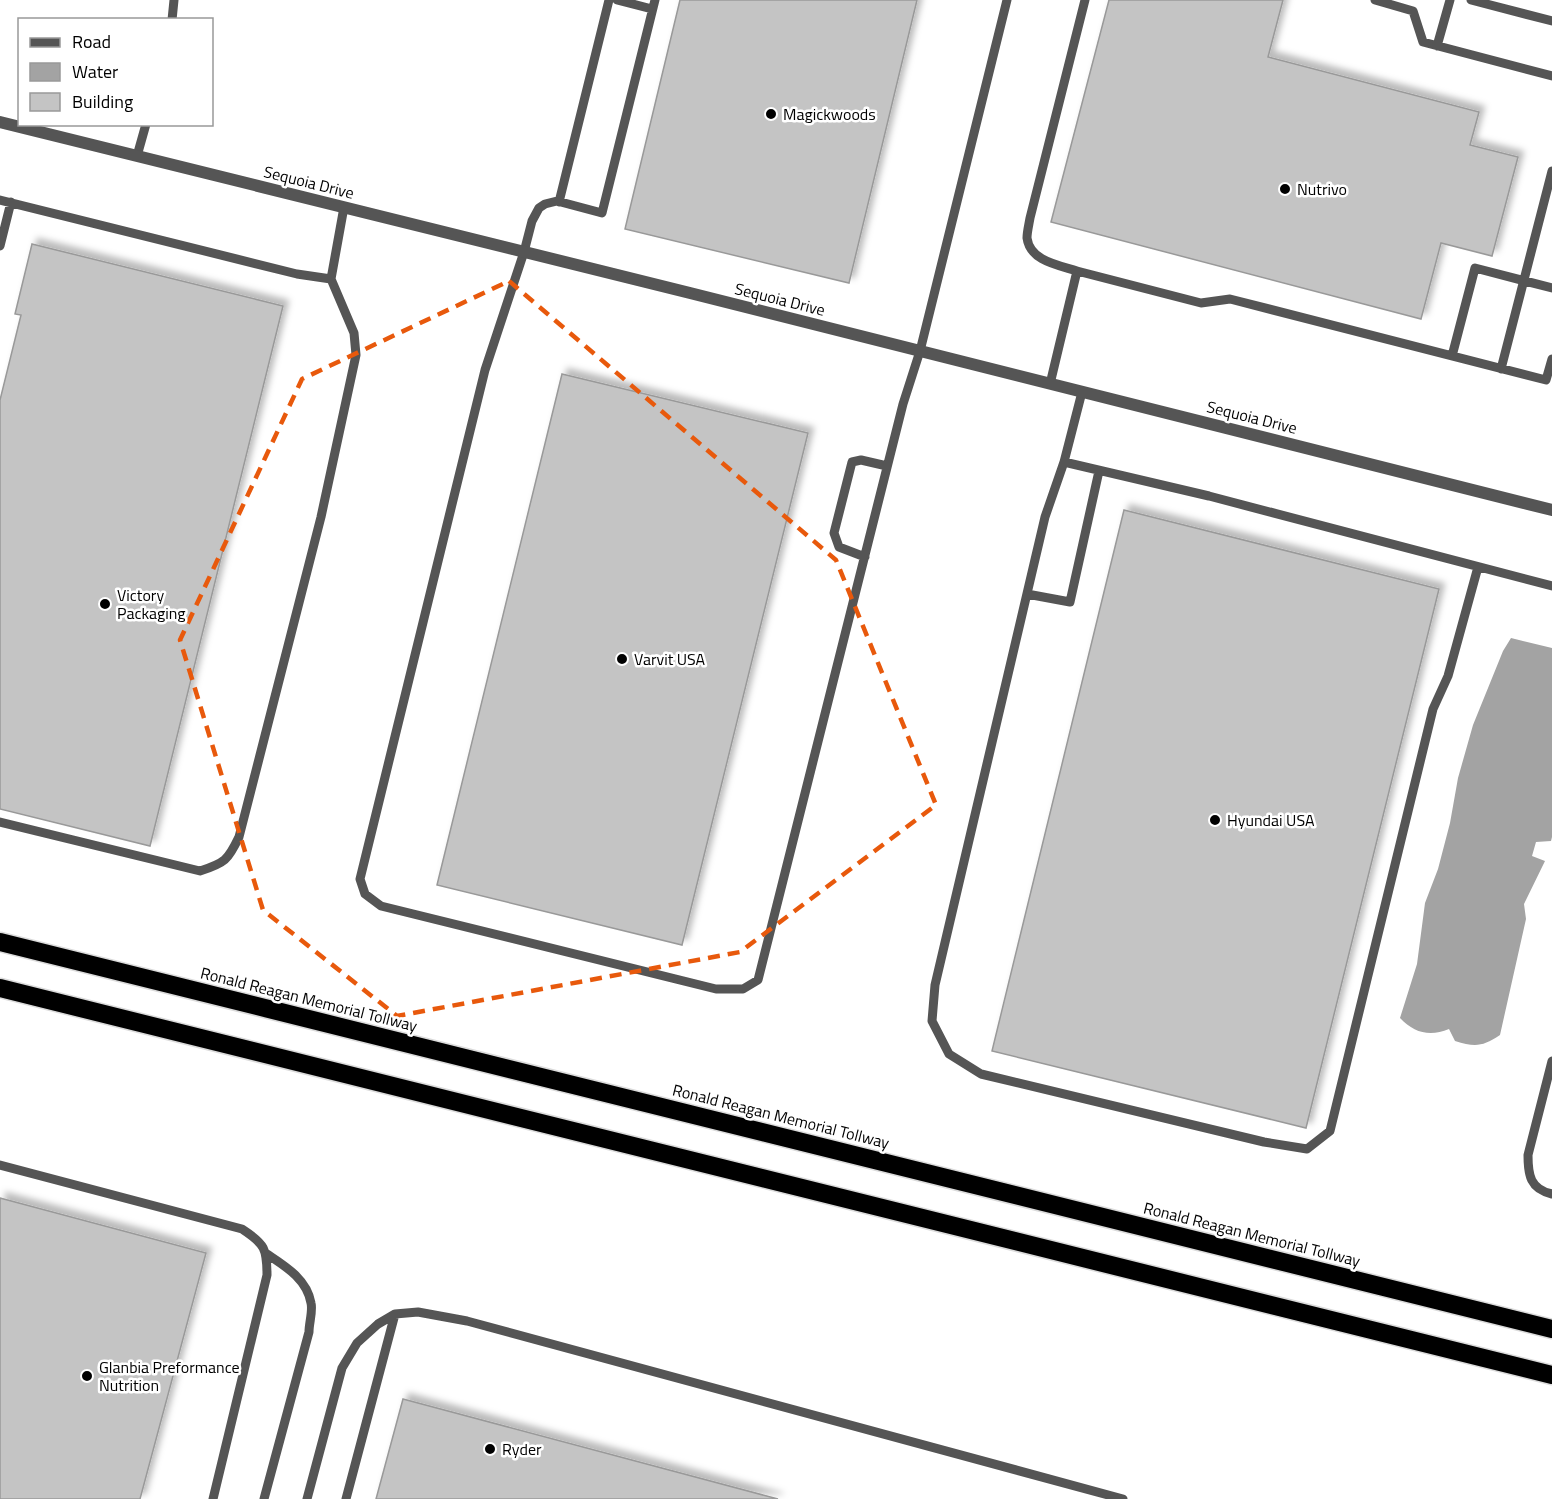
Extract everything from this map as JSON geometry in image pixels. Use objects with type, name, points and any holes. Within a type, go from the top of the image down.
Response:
[{"type":"highway","name":"Ronald Reagan Memorial Tollway","points":[[0,942],[1552,1329]]},
{"type":"highway","points":[[0,988],[1552,1374]]},
{"type":"street","name":"Sequoia Drive","points":[[0,122],[1552,510]]},
{"type":"lane","points":[[172,18],[174,0]]},
{"type":"lane","points":[[559,202],[609,0]]},
{"type":"lane","points":[[617,0],[653,4],[602,213],[559,202],[550,202],[535,214],[485,370],[360,879],[365,894],[381,906],[716,989],[743,989],[758,980],[887,466],[920,351],[1006,0]]},
{"type":"lane","points":[[1085,0],[1027,237],[1033,253],[1049,263],[1201,303],[1230,299],[1546,380],[1552,359]]},
{"type":"lane","points":[[1375,0],[1413,10],[1423,42],[1552,76]]},
{"type":"lane","points":[[1437,46],[1450,0]]},
{"type":"lane","points":[[1471,0],[1552,21]]},
{"type":"lane","points":[[137,156],[145,126]]},
{"type":"lane","points":[[1501,369],[1552,175]]},
{"type":"lane","points":[[0,200],[297,274],[331,279]]},
{"type":"lane","points":[[0,246],[11,202]]},
{"type":"lane","points":[[0,822],[200,871],[221,864],[230,856],[239,837],[318,528],[356,355],[354,333],[331,279],[344,207]]},
{"type":"lane","points":[[1452,356],[1475,268],[1552,288]]},
{"type":"lane","points":[[1050,384],[1077,270]]},
{"type":"lane","points":[[1082,392],[1064,462],[1045,517],[935,985],[932,1021],[949,1054],[981,1074],[1264,1142],[1307,1149],[1330,1131],[1433,709],[1450,667],[1478,567]]},
{"type":"lane","points":[[865,557],[839,547],[834,533],[846,482],[852,462],[861,460],[887,466]]},
{"type":"lane","points":[[1064,462],[1209,496],[1552,586]]},
{"type":"lane","points":[[1027,594],[1070,602],[1099,471]]},
{"type":"lane","points":[[1552,1061],[1528,1155],[1528,1170],[1533,1184],[1542,1192],[1552,1194]]},
{"type":"lane","points":[[0,1165],[242,1229],[256,1238],[267,1254],[288,1268],[303,1283],[312,1304],[309,1332],[264,1499]]},
{"type":"lane","points":[[213,1499],[267,1275],[267,1254]]},
{"type":"lane","points":[[307,1499],[342,1368],[357,1343],[378,1324],[395,1314],[418,1312],[467,1321],[1123,1499]]},
{"type":"lane","points":[[346,1499],[395,1314]]},
{"type":"highlighted area","points":[[509,281],[836,560],[936,805],[740,952],[397,1016],[263,910],[180,640],[302,379]]},
{"type":"water","points":[[1511,638],[1552,648],[1552,837],[1551,841],[1536,842],[1532,856],[1545,861],[1524,904],[1526,919],[1500,1035],[1483,1044],[1473,1045],[1455,1041],[1449,1029],[1435,1033],[1423,1032],[1411,1027],[1400,1018],[1417,964],[1425,903],[1438,869],[1450,823],[1458,778],[1473,725],[1503,651]]},
{"type":"building","name":"Magickwoods","points":[[680,0],[917,0],[849,283],[625,229]]},
{"type":"building","name":"Nutrivo","points":[[1109,0],[1283,0],[1268,57],[1479,112],[1470,145],[1518,157],[1492,256],[1441,243],[1421,319],[1051,222]]},
{"type":"building","name":"Victory Packaging","points":[[32,244],[283,306],[150,846],[0,809],[0,400],[21,315],[15,314]]},
{"type":"building","name":"Varvit USA","points":[[562,374],[808,433],[682,945],[437,885]]},
{"type":"building","name":"Hyundai USA","points":[[1124,510],[1439,589],[1306,1128],[992,1051]]},
{"type":"building","name":"Glanbia Preformance Nutrition","points":[[0,1198],[206,1253],[140,1499],[0,1499]]},
{"type":"building","name":"Ryder","points":[[403,1399],[778,1499],[376,1499]]},
{"type":"place","name":"Magickwoods","points":[[771,114]]},
{"type":"place","name":"Nutrivo","points":[[1285,189]]},
{"type":"place","name":"Victory Packaging","points":[[105,604]]},
{"type":"place","name":"Varvit USA","points":[[622,659]]},
{"type":"place","name":"Hyundai USA","points":[[1215,820]]},
{"type":"place","name":"Glanbia Preformance Nutrition","points":[[87,1376]]},
{"type":"place","name":"Ryder","points":[[490,1449]]}]
